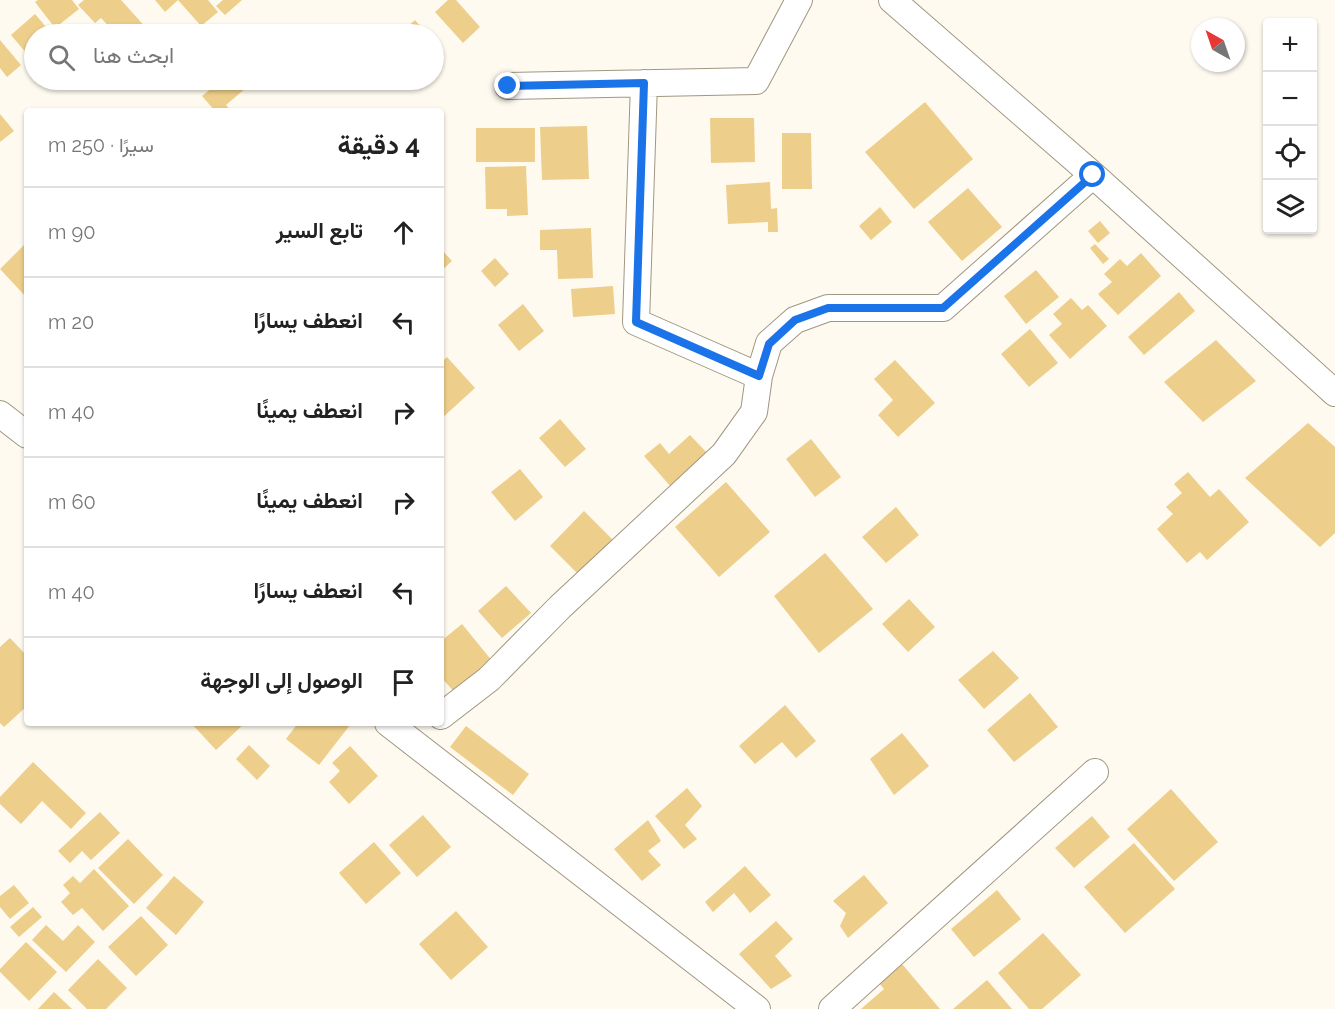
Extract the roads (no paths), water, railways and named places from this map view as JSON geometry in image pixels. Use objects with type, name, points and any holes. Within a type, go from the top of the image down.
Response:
[{"type":"street","points":[[508,86],[756,81],[799,0]]},
{"type":"street","points":[[892,0],[1093,175],[1335,393]]},
{"type":"street","points":[[644,83],[636,322],[759,376]]},
{"type":"street","points":[[444,714],[489,679],[560,607],[724,454],[754,412],[759,376],[769,344],[795,320],[828,308],[943,308],[1093,175]]},
{"type":"street","points":[[392,726],[757,1009]]},
{"type":"street","points":[[410,740],[428,726]]},
{"type":"street","points":[[832,1009],[1095,772]]}]
